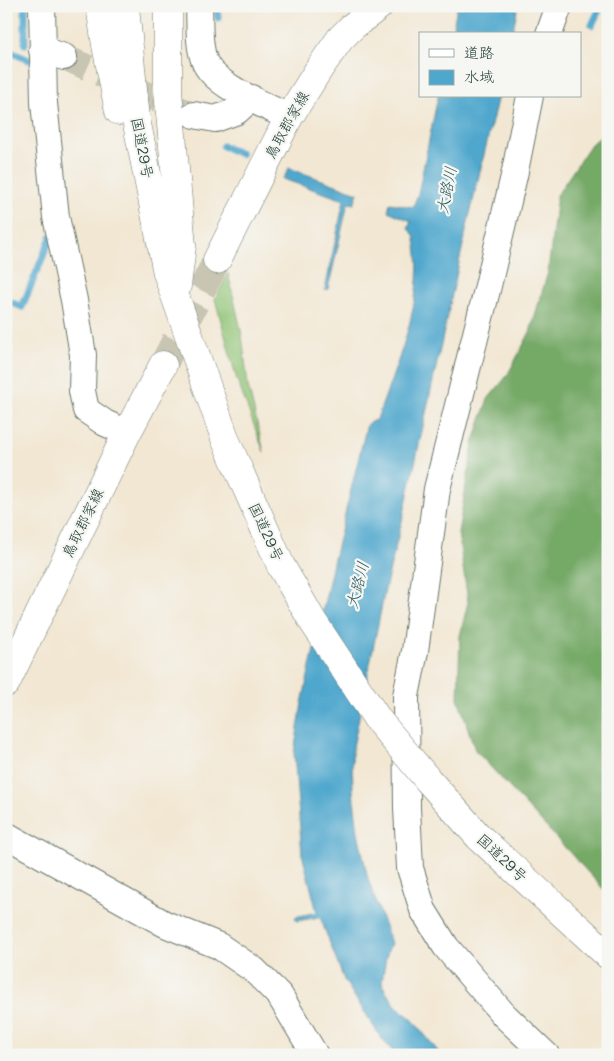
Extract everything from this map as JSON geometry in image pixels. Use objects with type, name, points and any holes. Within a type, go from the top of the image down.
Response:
[{"type":"main road","points":[[100,6],[132,172],[171,285]]},
{"type":"main road","name":"国道29号","points":[[125,6],[136,119],[171,285],[226,441],[282,566],[312,620],[378,720],[428,780],[479,837],[608,955]]},
{"type":"main road","points":[[168,6],[168,91],[182,246],[171,285]]},
{"type":"main road","name":"鳥取郡家線","points":[[217,260],[289,117],[353,16],[379,6]]},
{"type":"main road","name":"鳥取郡家線","points":[[6,682],[126,433],[164,365]]},
{"type":"street","points":[[42,6],[53,53],[44,103],[56,217],[74,300],[83,355],[82,391],[86,410],[105,423],[126,433]]},
{"type":"street","points":[[199,6],[200,46],[204,62],[212,75],[224,84],[289,117]]},
{"type":"street","points":[[550,32],[559,6]]},
{"type":"street","points":[[194,115],[214,119],[237,111],[251,98]]},
{"type":"street","points":[[530,98],[514,176],[487,290],[436,489],[406,696],[407,808],[410,868],[423,910],[446,947],[498,1008],[546,1055]]},
{"type":"street","points":[[6,835],[165,924],[219,946],[254,970],[280,996],[315,1055]]},
{"type":"green space","points":[[608,129],[608,894],[475,750],[458,698],[460,636],[468,602],[458,533],[473,444],[488,399],[507,376],[530,332],[548,272],[557,195],[591,144]]},
{"type":"green space","points":[[228,273],[242,335],[248,386],[264,452],[237,380],[215,299]]},
{"type":"water","points":[[457,6],[518,6],[512,32],[452,32]]},
{"type":"water","name":"大路川","points":[[438,98],[498,98],[386,585],[352,752],[353,791],[358,832],[368,879],[391,943],[386,957],[382,982],[386,992],[397,1007],[412,1019],[441,1055],[396,1055],[381,1038],[344,980],[320,917],[297,921],[295,917],[317,912],[302,854],[294,753],[302,703],[334,559],[367,424],[377,419],[400,356],[407,334],[416,289],[418,267],[414,236],[408,229],[411,221],[388,211],[390,203],[413,207],[418,194]]},
{"type":"water","points":[[289,168],[358,193],[354,204],[348,203],[328,289],[325,290],[344,200],[283,179]]},
{"type":"waterway","points":[[25,6],[25,44]]},
{"type":"waterway","points":[[217,6],[218,18]]},
{"type":"waterway","points":[[592,25],[601,6]]},
{"type":"waterway","points":[[6,50],[29,60]]},
{"type":"waterway","points":[[223,146],[241,154]]},
{"type":"waterway","points":[[6,300],[22,307],[51,237]]},
{"type":"tunnel","points":[[64,57],[186,112]]},
{"type":"tunnel","points":[[163,365],[217,260]]}]
